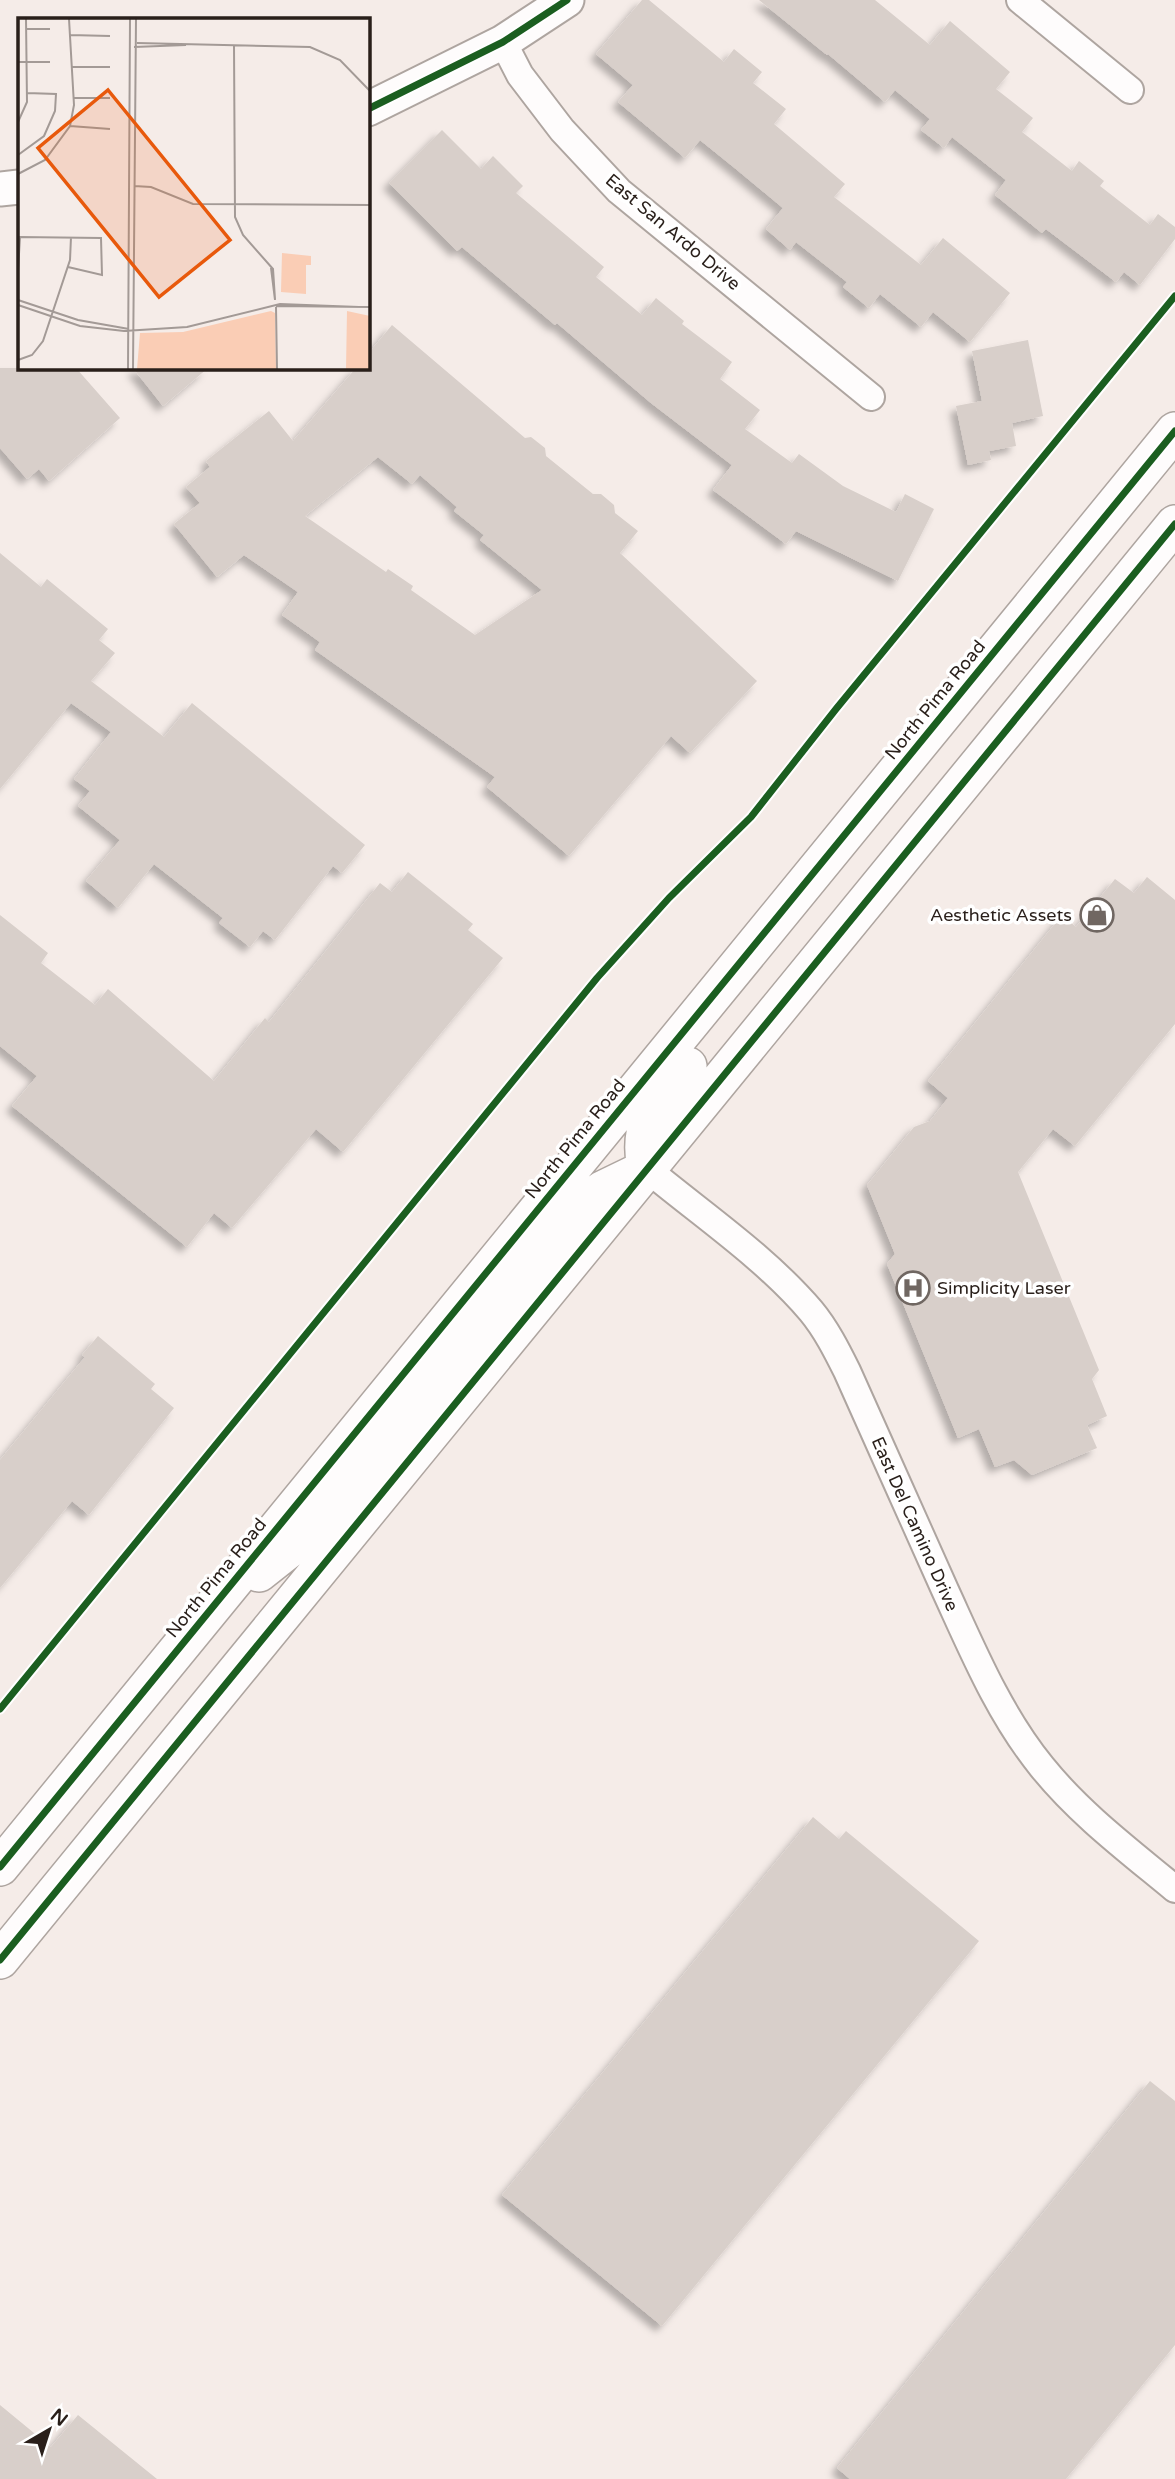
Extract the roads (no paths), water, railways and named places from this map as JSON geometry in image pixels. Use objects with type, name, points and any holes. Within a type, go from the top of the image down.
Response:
[{"type":"main road","name":"North Pima Road","points":[[0,1867],[1175,431]]},
{"type":"main road","points":[[0,1960],[1175,524]]},
{"type":"main road","points":[[646,1168],[642,1140],[657,1104],[910,793],[965,688]]},
{"type":"main road","points":[[206,1615],[302,1539],[574,1208],[602,1190],[646,1168]]},
{"type":"street","points":[[369,109],[503,42],[567,0]]},
{"type":"street","points":[[1020,0],[1130,90]]},
{"type":"street","name":"East San Ardo Drive","points":[[503,42],[520,75],[562,130],[619,191],[871,397]]},
{"type":"street","points":[[0,189],[18,187]]},
{"type":"street","name":"East Del Camino Drive","points":[[646,1168],[765,1265],[813,1313],[847,1371],[969,1644],[1014,1728],[1041,1766],[1069,1798],[1175,1889]]},
{"type":"place","name":"Aesthetic Assets","points":[[1097,915]]},
{"type":"place","name":"Simplicity Laser","points":[[913,1288]]}]
